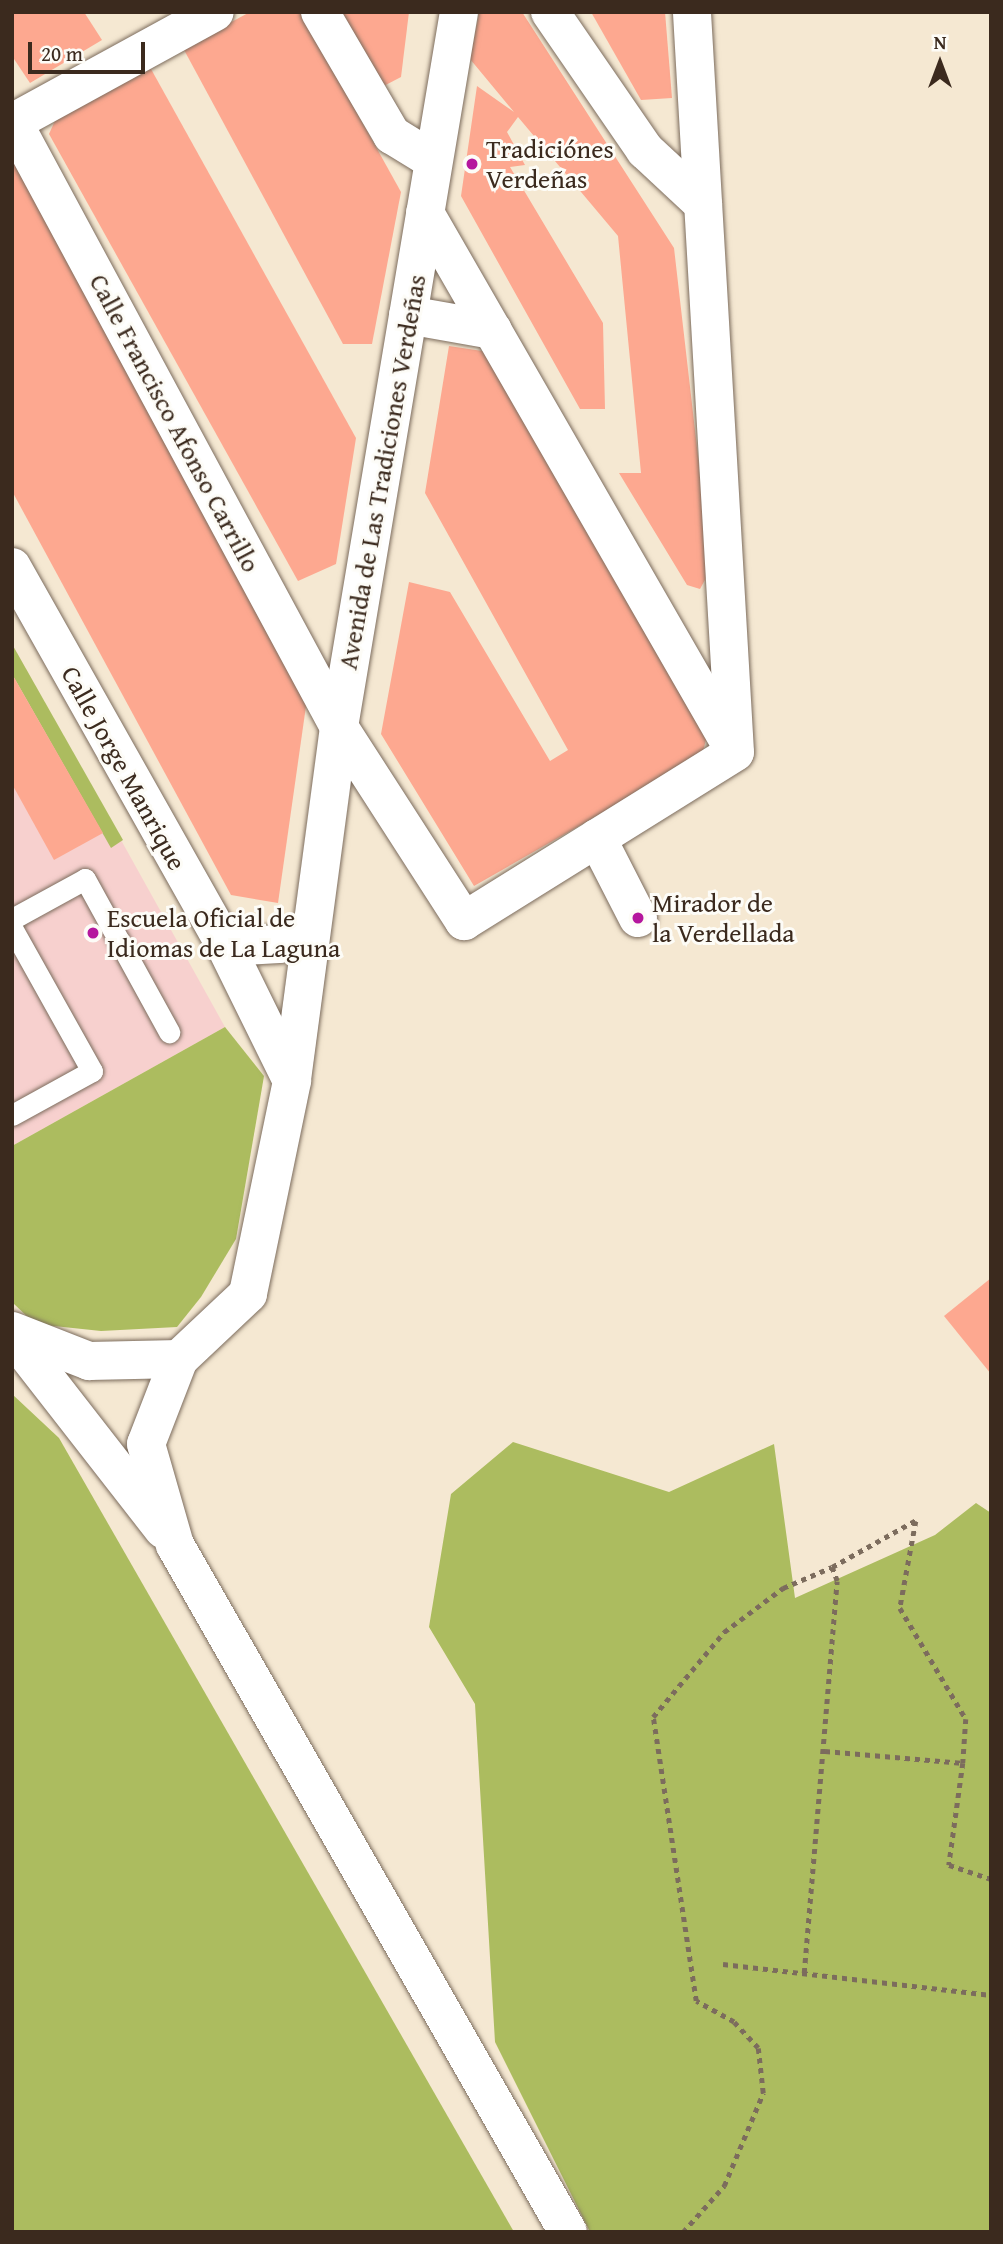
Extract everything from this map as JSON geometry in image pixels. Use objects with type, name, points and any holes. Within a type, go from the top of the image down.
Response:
[{"type":"street","points":[[13,122],[215,12]]},
{"type":"street","points":[[320,12],[392,135],[432,159]]},
{"type":"street","name":"Avenida de Las Tradiciones Verdeñas","points":[[179,1359],[248,1294],[292,1081],[339,727],[432,159],[459,12]]},
{"type":"street","points":[[550,12],[645,150],[703,204]]},
{"type":"street","points":[[692,12],[735,752]]},
{"type":"street","name":"Calle Francisco Afonso Carrillo","points":[[13,122],[339,727],[464,921],[597,838]]},
{"type":"street","points":[[425,213],[735,752]]},
{"type":"street","points":[[408,315],[493,330]]},
{"type":"street","name":"Calle Jorge Manrique","points":[[12,567],[226,947],[292,1081]]},
{"type":"street","points":[[638,918],[597,838],[735,752]]},
{"type":"street","points":[[226,947],[279,944],[311,932]]},
{"type":"street","points":[[12,1333],[89,1361],[179,1359],[146,1444],[175,1545]]},
{"type":"street","points":[[12,1333],[175,1545],[568,2232]]},
{"type":"lane","points":[[12,919],[85,879],[169,1032]]},
{"type":"lane","points":[[12,928],[92,1071],[12,1115]]},
{"type":"path","points":[[683,2232],[724,2186],[763,2093],[758,2048],[734,2022],[696,2001],[653,1717],[724,1632],[783,1588],[832,1567],[916,1520],[900,1608],[966,1719],[963,1763],[949,1865],[991,1879]]},
{"type":"path","points":[[804,1973],[825,1751],[837,1581],[832,1567]]},
{"type":"path","points":[[825,1751],[963,1763]]},
{"type":"path","points":[[723,1964],[991,1995]]},
{"type":"shaded area","name":"Escuela Oficial de Idiomas de La Laguna","points":[[12,644],[225,1027],[12,1146]]},
{"type":"green space","points":[[12,644],[123,840],[111,848],[12,674]]},
{"type":"green space","points":[[225,1027],[264,1076],[236,1239],[201,1297],[177,1327],[101,1331],[35,1324],[12,1302],[12,1146]]},
{"type":"green space","points":[[12,1394],[59,1438],[514,2232],[12,2232]]},
{"type":"green space","points":[[513,1442],[669,1492],[774,1444],[795,1598],[935,1535],[976,1503],[991,1513],[991,2232],[590,2232],[495,2042],[475,1704],[429,1627],[451,1494]]},
{"type":"building","points":[[12,12],[84,12],[102,40],[30,83],[12,56]]},
{"type":"building","points":[[250,12],[301,12],[401,192],[372,344],[343,344],[183,48]]},
{"type":"building","points":[[334,12],[409,12],[401,77],[378,89]]},
{"type":"building","points":[[522,12],[674,248],[711,569],[700,589],[687,585],[619,473],[641,473],[618,236],[518,117],[507,132],[525,165],[510,167],[603,323],[605,409],[580,409],[461,196],[477,86],[514,112],[470,59],[479,13]]},
{"type":"building","points":[[591,12],[665,12],[672,98],[641,100]]},
{"type":"building","points":[[151,69],[356,438],[336,564],[298,581],[49,134],[58,114]]},
{"type":"building","points":[[12,147],[308,692],[278,903],[231,895],[12,491]]},
{"type":"building","points":[[449,346],[489,352],[708,731],[702,756],[474,886],[381,734],[409,582],[450,592],[550,761],[568,750],[425,493]]},
{"type":"building","points":[[12,674],[103,833],[54,860],[12,784]]},
{"type":"building","points":[[991,1278],[991,1374],[944,1316]]},
{"type":"place","name":"Tradiciónes Verdeñas","points":[[472,164]]},
{"type":"place","name":"Mirador de la Verdellada","points":[[638,918]]},
{"type":"place","name":"Escuela Oficial de Idiomas de La Laguna","points":[[93,933]]}]
